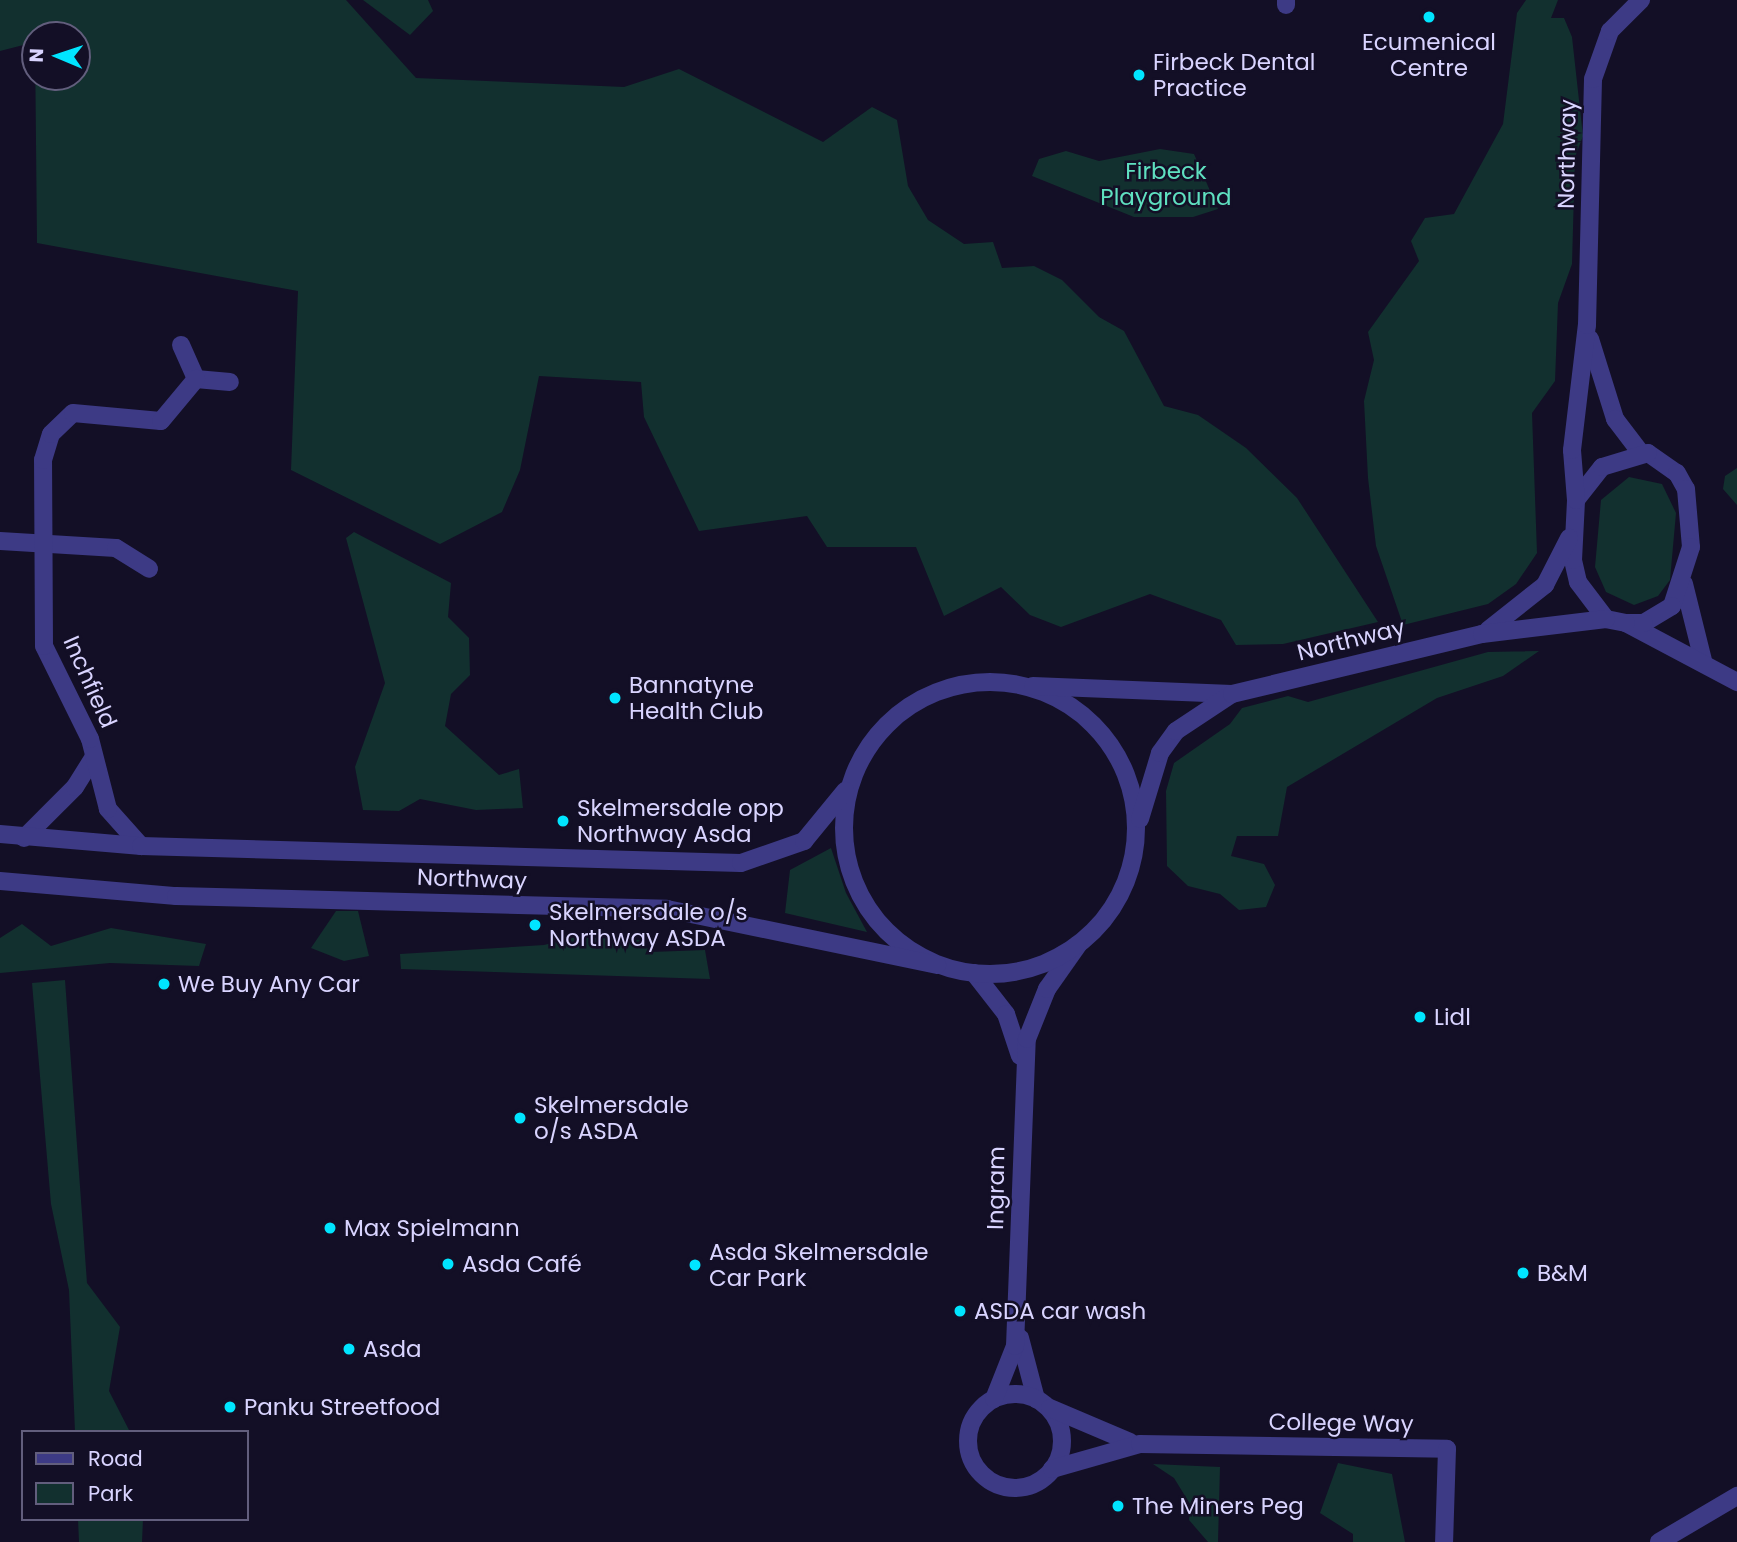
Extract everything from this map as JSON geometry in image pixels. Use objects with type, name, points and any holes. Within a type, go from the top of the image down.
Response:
[{"type":"street","name":"Northway","points":[[1576,500],[1572,450],[1587,325],[1593,79],[1610,31],[1641,0]]},
{"type":"street","name":"Northway","points":[[1587,325],[1601,386],[1640,453]]},
{"type":"street","points":[[181,345],[196,379],[230,383]]},
{"type":"street","name":"Inchfield","points":[[141,846],[108,809],[94,756],[44,646],[43,460],[51,434],[73,413],[161,421],[196,379]]},
{"type":"street","points":[[1704,664],[1684,584],[1693,525],[1689,499],[1677,473],[1640,453],[1602,467],[1576,500],[1573,530],[1578,582],[1606,619],[1626,623],[1737,682]]},
{"type":"street","name":"Northway","points":[[1478,635],[1545,586],[1573,530]]},
{"type":"street","points":[[0,541],[116,548],[149,569]]},
{"type":"street","points":[[1626,623],[1660,615],[1684,584]]},
{"type":"street","name":"Northway","points":[[0,834],[141,846],[741,863],[804,841],[850,782],[870,744],[891,720],[936,691],[977,681],[1029,686],[1232,694],[1478,635],[1606,619]]},
{"type":"street","points":[[1029,686],[1075,708],[1110,744],[1132,790],[1136,841]]},
{"type":"street","name":"Northway","points":[[0,881],[176,895],[667,909],[974,973],[1010,973],[1078,945],[1107,916],[1127,880],[1160,753],[1176,731],[1232,694]]},
{"type":"street","name":"Inchfield","points":[[24,838],[75,787],[94,756]]},
{"type":"street","points":[[850,782],[846,856],[858,891],[878,922],[937,965]]},
{"type":"street","name":"Ingram","points":[[994,1399],[1015,1346],[1023,1066],[1035,1013],[1078,945]]},
{"type":"street","name":"Ingram","points":[[974,973],[1006,1014],[1023,1066]]},
{"type":"street","name":"Ingram","points":[[1018,1311],[1041,1403]]},
{"type":"street","points":[[994,1399],[1041,1403],[1062,1442],[1052,1469],[1015,1488],[976,1467],[969,1430],[994,1399]]},
{"type":"street","name":"College Way","points":[[1041,1403],[1077,1425],[1140,1444],[1447,1449],[1444,1542]]},
{"type":"street","name":"College Way","points":[[1052,1469],[1140,1444]]},
{"type":"street","points":[[1659,1542],[1737,1496]]},
{"type":"green space","points":[[0,0],[346,0],[416,78],[624,87],[679,69],[823,142],[872,107],[897,120],[908,186],[928,220],[964,244],[993,242],[1002,268],[1034,266],[1062,280],[1099,317],[1124,331],[1164,406],[1198,415],[1246,448],[1297,498],[1378,622],[1283,644],[1236,645],[1221,620],[1150,594],[1061,627],[1030,615],[1001,587],[944,616],[916,547],[827,547],[807,516],[699,531],[644,417],[641,382],[539,376],[520,470],[502,512],[440,544],[291,470],[298,291],[37,243],[35,91],[91,91],[91,21],[21,21],[21,46],[0,51]]},
{"type":"green space","points":[[363,0],[428,0],[433,11],[410,35]]},
{"type":"green space","points":[[1526,0],[1558,0],[1551,18],[1564,18],[1572,37],[1583,136],[1575,157],[1572,264],[1558,303],[1555,381],[1532,413],[1537,553],[1516,584],[1488,604],[1403,625],[1376,546],[1368,478],[1364,401],[1374,360],[1368,332],[1419,261],[1411,241],[1425,218],[1454,214],[1503,124],[1517,13]]},
{"type":"green space","name":"Firbeck Playground","points":[[1160,149],[1194,154],[1218,209],[1193,217],[1134,217],[1032,176],[1039,159],[1066,151],[1099,161]]},
{"type":"green space","points":[[1737,468],[1737,505],[1723,489],[1725,476]]},
{"type":"green space","points":[[1629,477],[1662,484],[1676,513],[1670,580],[1658,596],[1634,605],[1606,592],[1595,567],[1601,500]]},
{"type":"green space","points":[[354,532],[451,583],[448,617],[469,638],[470,675],[451,694],[445,726],[499,775],[519,769],[523,808],[476,810],[420,799],[399,811],[363,810],[355,767],[385,683],[346,538]]},
{"type":"green space","points":[[1539,651],[1503,676],[1437,698],[1287,787],[1278,836],[1237,836],[1231,856],[1264,864],[1275,885],[1266,907],[1239,910],[1220,894],[1188,886],[1167,866],[1166,791],[1174,763],[1230,724],[1242,708],[1288,696],[1308,702],[1488,652]]},
{"type":"green space","points":[[831,848],[846,893],[867,932],[785,913],[790,870]]},
{"type":"green space","points":[[336,911],[358,911],[369,956],[344,961],[311,948]]},
{"type":"green space","points":[[22,924],[51,946],[111,928],[206,944],[199,966],[110,963],[0,973],[0,938]]},
{"type":"green space","points":[[576,937],[640,940],[651,952],[705,950],[710,979],[401,969],[400,954],[544,945]]},
{"type":"green space","points":[[65,980],[87,1283],[120,1327],[109,1391],[129,1430],[75,1430],[69,1290],[51,1204],[32,983]]},
{"type":"green space","points":[[1338,1463],[1392,1474],[1405,1542],[1353,1542],[1353,1534],[1320,1513]]},
{"type":"green space","points":[[1153,1464],[1220,1467],[1218,1542],[1208,1542],[1189,1520],[1190,1504],[1174,1478]]},
{"type":"green space","points":[[78,1521],[143,1521],[142,1542],[79,1542]]},
{"type":"place","name":"Ecumenical Centre","points":[[1429,17]]},
{"type":"place","name":"Firbeck Dental Practice","points":[[1139,75]]},
{"type":"place","name":"Bannatyne Health Club","points":[[615,698]]},
{"type":"place","name":"Skelmersdale opp Northway Asda","points":[[563,821]]},
{"type":"place","name":"Skelmersdale o/s Northway ASDA","points":[[535,925]]},
{"type":"place","name":"We Buy Any Car","points":[[164,984]]},
{"type":"place","name":"Lidl","points":[[1420,1017]]},
{"type":"place","name":"Skelmersdale o/s ASDA","points":[[520,1118]]},
{"type":"place","name":"Max Spielmann","points":[[330,1228]]},
{"type":"place","name":"Asda Café","points":[[448,1264]]},
{"type":"place","name":"Asda Skelmersdale Car Park","points":[[695,1265]]},
{"type":"place","name":"B&M","points":[[1523,1273]]},
{"type":"place","name":"ASDA car wash","points":[[960,1311]]},
{"type":"place","name":"Asda","points":[[349,1349]]},
{"type":"place","name":"Panku Streetfood","points":[[230,1407]]},
{"type":"place","name":"The Miners Peg","points":[[1118,1506]]}]
